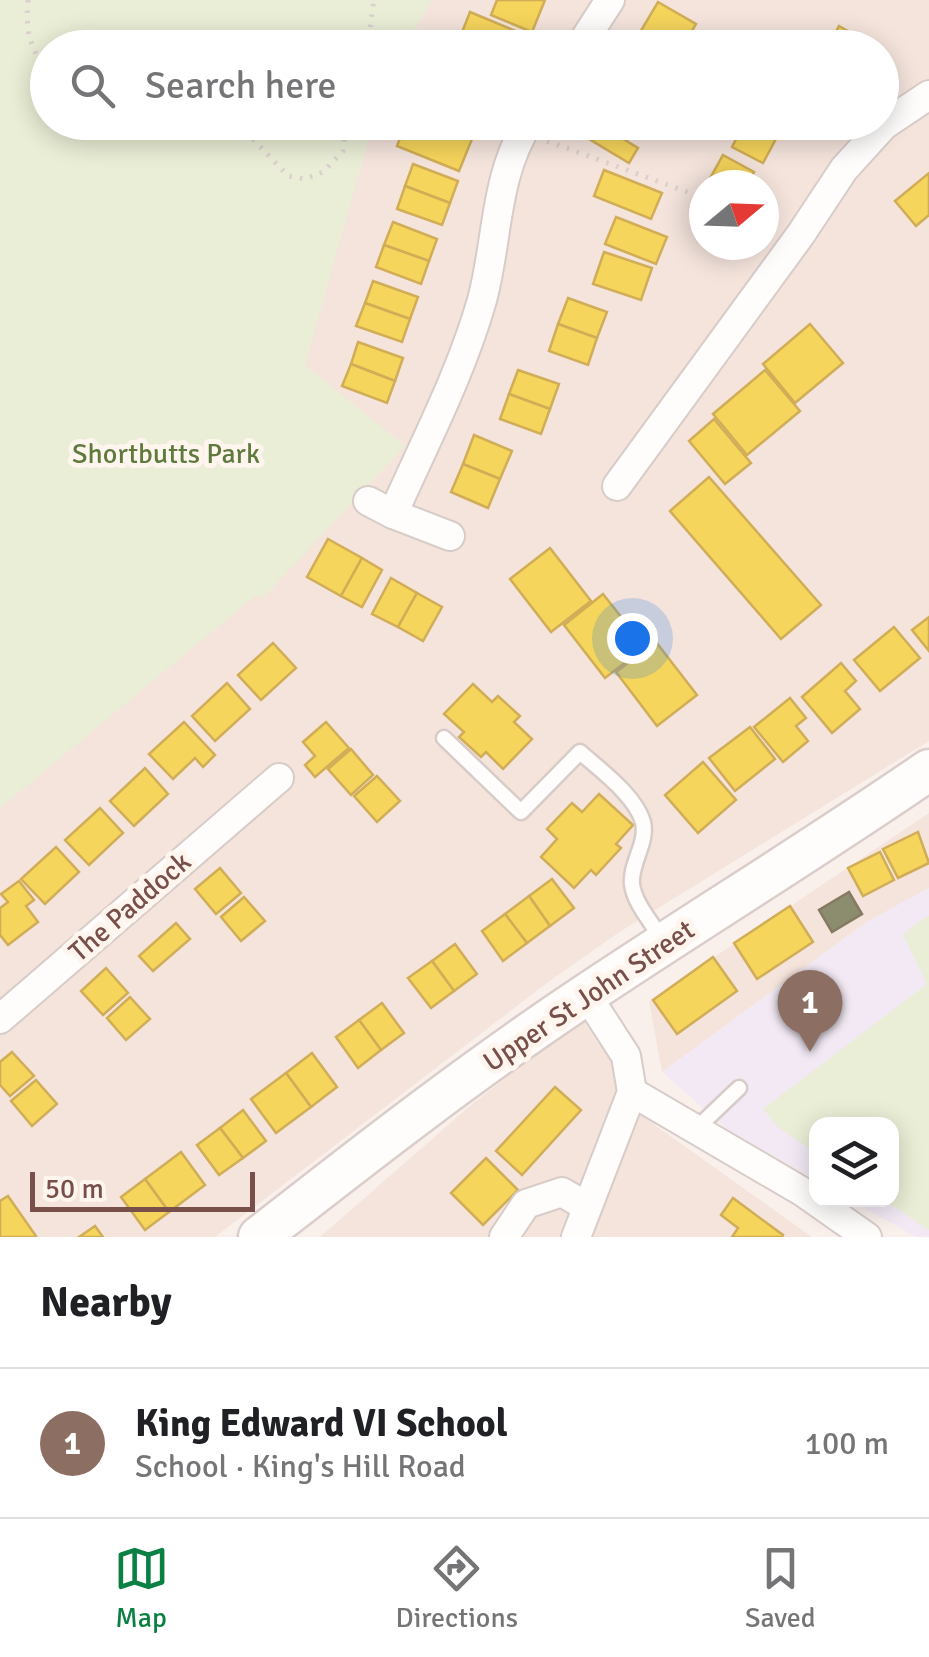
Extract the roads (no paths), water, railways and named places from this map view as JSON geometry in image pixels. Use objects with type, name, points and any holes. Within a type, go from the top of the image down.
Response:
[{"type":"street","points":[[591,30],[610,0]]},
{"type":"street","points":[[899,115],[929,95]]},
{"type":"street","points":[[450,536],[380,507],[469,342],[483,296],[500,193],[521,140]]},
{"type":"street","points":[[617,486],[801,234],[835,163],[865,140]]},
{"type":"street","name":"Upper St John Street","points":[[259,1237],[398,1128],[586,994],[819,846],[929,770]]},
{"type":"street","name":"The Paddock","points":[[0,1018],[271,794]]},
{"type":"street","points":[[576,1237],[632,1092],[626,1056],[586,994]]},
{"type":"street","points":[[632,1092],[803,1192],[867,1237]]},
{"type":"street","points":[[504,1237],[526,1204],[562,1192],[587,1207]]},
{"type":"lane","points":[[444,738],[521,812],[580,752],[633,804],[643,824],[632,884],[639,903],[665,944]]},
{"type":"lane","points":[[696,1129],[739,1088]]},
{"type":"place","name":"King Edward VI School","points":[[810,1052]]},
{"type":"park label","name":"Shortbutts Park","points":[[166,454]]}]
